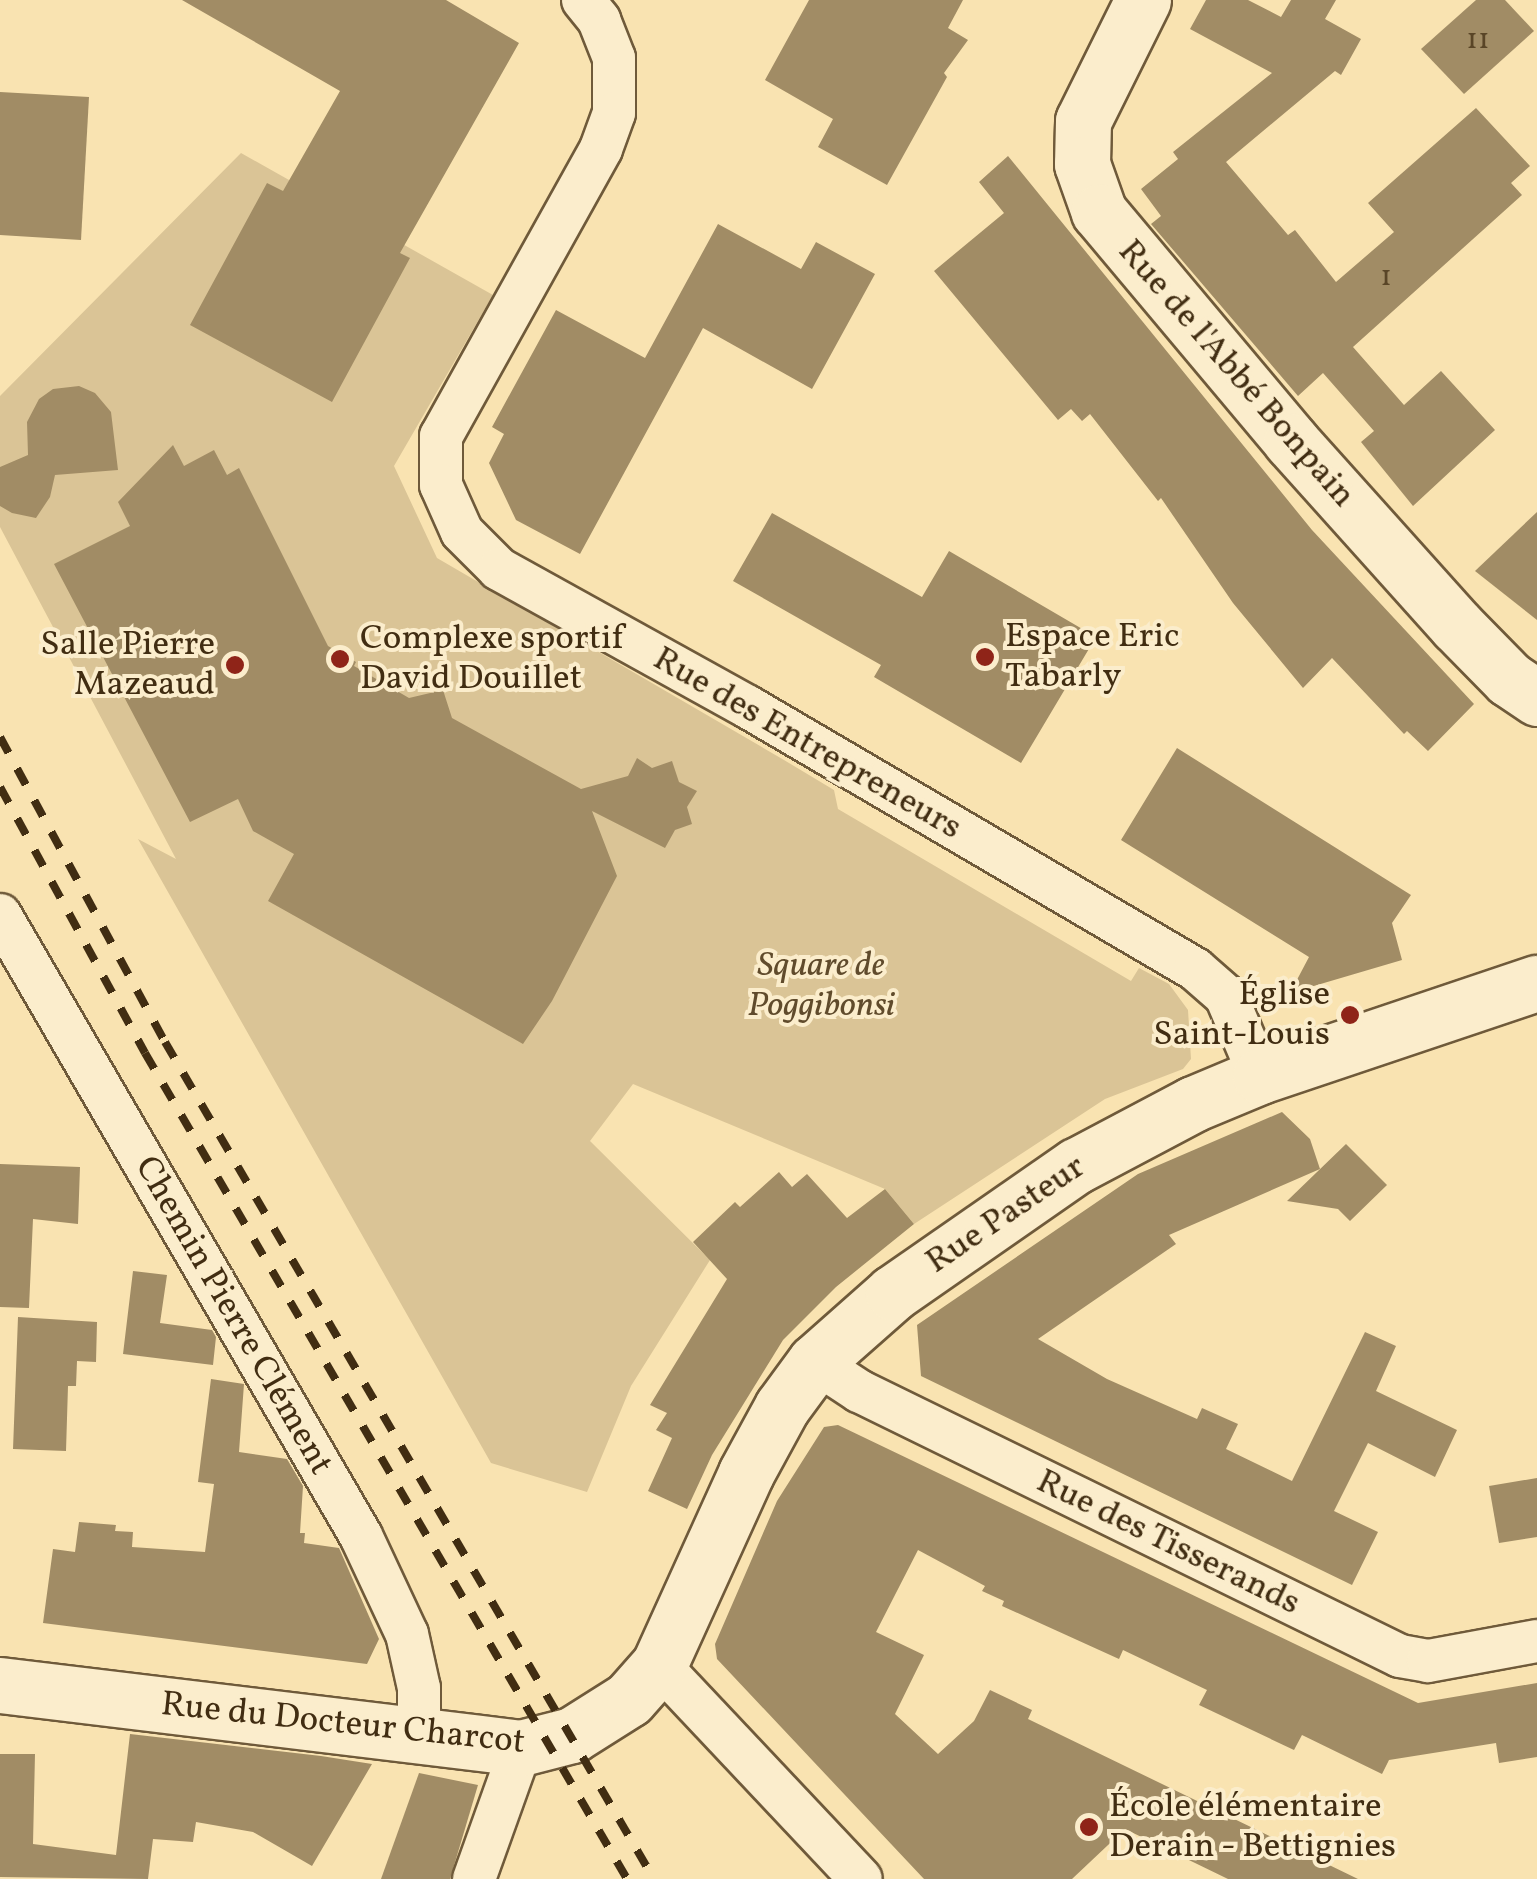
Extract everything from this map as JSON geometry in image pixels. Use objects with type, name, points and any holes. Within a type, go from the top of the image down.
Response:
[{"type":"street","name":"Rue des Entrepreneurs","points":[[583,0],[598,20],[614,58],[614,113],[600,149],[441,436],[441,485],[462,532],[499,569],[748,707],[1195,969],[1226,996],[1260,1076]]},
{"type":"street","name":"Rue de l'Abbé Bonpain","points":[[1143,0],[1082,121],[1082,164],[1099,212],[1278,426],[1446,615],[1509,679],[1537,698]]},
{"type":"street","name":"Chemin Pierre Clément","points":[[0,915],[361,1536],[407,1634],[419,1688],[419,1734]]},
{"type":"street","name":"Rue Pasteur","points":[[659,1665],[755,1456],[814,1362],[893,1292],[1043,1188],[1157,1122],[1260,1076],[1537,983]]},
{"type":"street","name":"Rue des Tisserands","points":[[814,1362],[859,1392],[1400,1656],[1428,1661],[1537,1641]]},
{"type":"street","name":"Rue du Docteur Charcot","points":[[0,1685],[521,1748],[550,1744],[598,1720],[628,1700],[659,1665]]},
{"type":"street","points":[[659,1665],[861,1879]]},
{"type":"street","points":[[474,1879],[521,1748]]},
{"type":"green space","name":"Square de Poggibonsi","points":[[241,153],[493,295],[394,466],[437,558],[834,790],[838,809],[1131,981],[1139,968],[1169,984],[1188,1010],[1191,1059],[1183,1069],[1105,1099],[914,1224],[885,1189],[633,1084],[590,1141],[710,1260],[631,1386],[587,1492],[491,1463],[138,839],[176,859],[0,527],[0,396]]},
{"type":"building","points":[[182,0],[446,0],[519,43],[400,253],[410,258],[332,402],[190,325],[267,183],[283,191],[340,91]]},
{"type":"building","points":[[809,0],[963,0],[948,28],[968,40],[944,73],[947,77],[887,185],[818,147],[833,119],[765,80]]},
{"type":"building","points":[[1206,0],[1248,0],[1281,17],[1291,0],[1336,0],[1325,19],[1361,39],[1341,75],[1335,71],[1226,162],[1288,235],[1295,230],[1336,282],[1394,232],[1368,203],[1476,108],[1530,166],[1511,183],[1522,195],[1353,347],[1404,405],[1441,371],[1495,430],[1413,506],[1361,442],[1374,431],[1323,373],[1298,396],[1151,224],[1161,216],[1141,189],[1178,159],[1173,152],[1272,73],[1190,29]]},
{"type":"building","points":[[1476,0],[1505,0],[1534,31],[1464,94],[1421,49]]},
{"type":"building","points":[[0,92],[89,97],[81,240],[0,235]]},
{"type":"building","points":[[1008,156],[1312,530],[1474,704],[1428,751],[1407,731],[1404,734],[1332,658],[1303,688],[1233,603],[1161,498],[1158,501],[1090,414],[1082,421],[1071,409],[1058,420],[934,271],[1004,213],[979,182]]},
{"type":"building","points":[[718,224],[801,269],[816,242],[875,274],[812,389],[703,328],[580,554],[516,520],[489,463],[504,434],[492,427],[556,310],[645,358]]},
{"type":"building","points":[[79,386],[95,393],[111,412],[118,470],[55,475],[50,497],[36,518],[0,506],[0,467],[28,455],[27,422],[39,399],[53,389]]},
{"type":"building","points":[[173,445],[184,466],[214,450],[227,475],[239,468],[328,646],[356,662],[354,666],[409,698],[443,690],[452,718],[581,789],[628,776],[637,758],[652,768],[672,761],[679,782],[697,791],[687,807],[692,824],[675,830],[665,848],[592,811],[617,876],[552,1001],[523,1044],[268,901],[294,854],[253,831],[238,799],[190,822],[54,564],[130,526],[118,502]]},
{"type":"building","points":[[1537,512],[1537,620],[1475,571]]},
{"type":"building","name":"Espace Eric Tabarly","points":[[772,513],[922,597],[949,551],[1096,637],[1021,763],[874,677],[881,665],[733,581]]},
{"type":"building","points":[[1177,748],[1411,895],[1392,923],[1402,960],[1290,993],[1309,957],[1121,840]]},
{"type":"building","points":[[1282,1112],[1310,1139],[1320,1169],[1169,1235],[1176,1244],[1038,1339],[1107,1379],[1197,1419],[1202,1408],[1238,1424],[1226,1449],[1292,1481],[1365,1332],[1396,1346],[1376,1391],[1457,1430],[1435,1477],[1368,1443],[1334,1511],[1378,1532],[1352,1585],[921,1376],[917,1325],[1138,1174]]},
{"type":"building","points":[[1346,1144],[1387,1185],[1350,1221],[1338,1209],[1287,1201]]},
{"type":"building","points":[[0,1164],[80,1167],[78,1224],[33,1219],[29,1308],[0,1307]]},
{"type":"building","points":[[779,1172],[792,1187],[807,1174],[847,1218],[885,1189],[914,1224],[836,1287],[783,1340],[712,1455],[687,1509],[648,1491],[672,1438],[656,1430],[667,1413],[650,1405],[727,1279],[693,1242],[735,1202],[740,1207]]},
{"type":"building","points":[[133,1271],[167,1275],[160,1323],[212,1330],[216,1337],[213,1365],[123,1354]]},
{"type":"building","points":[[18,1317],[97,1322],[96,1362],[77,1361],[76,1386],[68,1386],[66,1451],[13,1449]]},
{"type":"building","points":[[211,1379],[244,1384],[239,1452],[287,1459],[303,1486],[300,1533],[305,1533],[304,1543],[339,1548],[379,1639],[367,1664],[43,1623],[53,1549],[75,1552],[79,1522],[116,1525],[115,1531],[133,1532],[132,1547],[205,1552],[214,1484],[198,1482]]},
{"type":"building","points":[[838,1425],[1418,1703],[1537,1683],[1537,1757],[1499,1763],[1496,1743],[1389,1760],[1382,1774],[1302,1735],[1294,1750],[1199,1705],[1207,1690],[1123,1650],[1119,1659],[1002,1606],[1004,1601],[982,1591],[985,1586],[918,1550],[876,1632],[924,1655],[895,1714],[938,1754],[974,1721],[990,1690],[1032,1710],[1028,1719],[1358,1879],[1228,1879],[1125,1829],[1072,1879],[924,1879],[717,1659],[715,1644],[777,1501],[824,1427]]},
{"type":"building","points":[[1537,1478],[1537,1537],[1499,1543],[1489,1486]]},
{"type":"building","points":[[130,1734],[372,1764],[312,1866],[253,1832],[196,1822],[193,1842],[153,1839],[148,1879],[0,1877],[0,1754],[35,1754],[33,1844],[116,1855]]},
{"type":"building","points":[[419,1773],[478,1785],[450,1879],[381,1879]]},
{"type":"railway","points":[[0,737],[165,1042],[654,1879]]},
{"type":"railway","points":[[0,787],[145,1053],[627,1879]]},
{"type":"place","name":"Espace Eric Tabarly","points":[[985,657]]},
{"type":"place","name":"Complexe sportif David Douillet","points":[[340,659]]},
{"type":"place","name":"Salle Pierre Mazeaud","points":[[235,665]]},
{"type":"place","name":"Église Saint-Louis","points":[[1350,1015]]},
{"type":"place","name":"École élémentaire Derain - Bettignies","points":[[1089,1827]]}]
